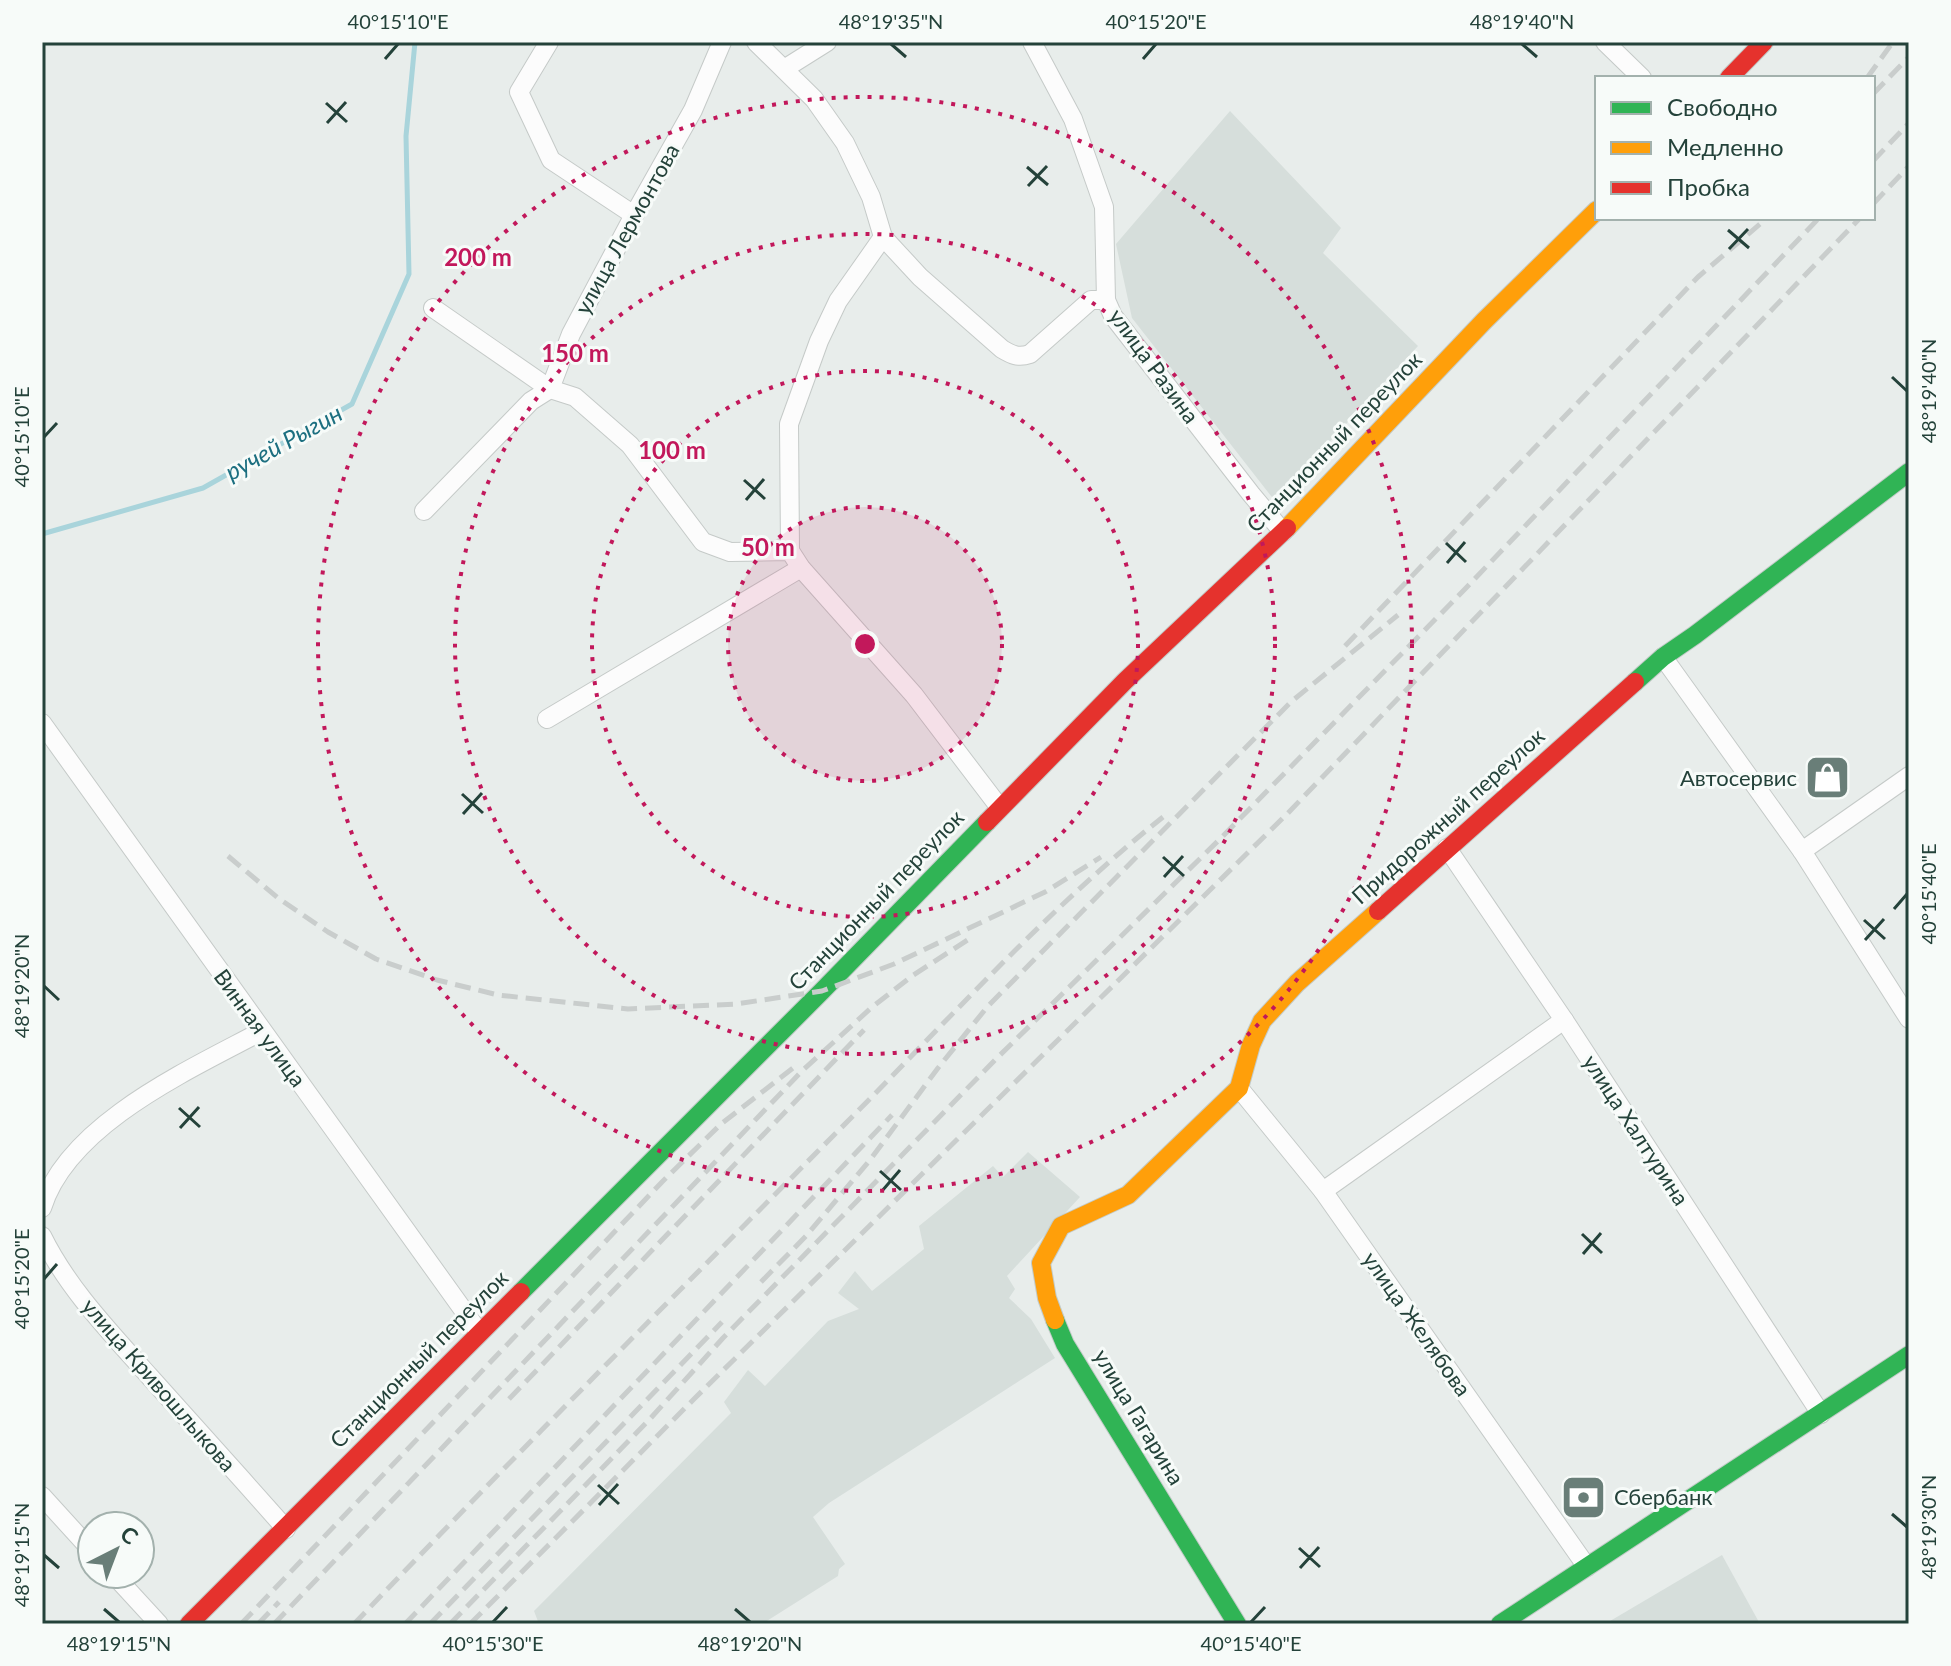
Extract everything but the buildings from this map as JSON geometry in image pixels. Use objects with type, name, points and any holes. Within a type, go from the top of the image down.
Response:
[{"type":"street","points":[[549,42],[519,92],[551,160],[634,215]]},
{"type":"street","name":"улица Лермонтова","points":[[550,389],[571,334],[693,110],[722,42]]},
{"type":"street","points":[[756,42],[814,99],[845,143],[871,197],[883,237],[920,277],[1002,349],[1022,357],[1030,354],[1091,300],[1106,300]]},
{"type":"street","points":[[784,69],[827,42]]},
{"type":"street","name":"улица Разина","points":[[1032,42],[1073,119],[1104,207],[1106,300],[1113,316],[1283,532]]},
{"type":"street","points":[[1605,42],[1640,76]]},
{"type":"street","points":[[1731,76],[1764,42]]},
{"type":"street","name":"Станционный переулок","points":[[189,1624],[822,991],[1125,681],[1283,532],[1484,321],[1595,212]]},
{"type":"street","points":[[883,237],[838,301],[819,341],[789,424],[790,551],[801,568],[914,695],[1000,808]]},
{"type":"street","points":[[433,308],[550,389],[575,397],[630,445],[703,542],[730,552],[790,551]]},
{"type":"street","points":[[424,511],[531,401],[550,389]]},
{"type":"street","name":"Придорожный переулок","points":[[1239,1088],[1251,1045],[1262,1021],[1297,983],[1663,657],[1909,472]]},
{"type":"street","points":[[547,719],[801,568]]},
{"type":"street","points":[[1663,657],[1802,851],[1909,1019]]},
{"type":"street","name":"Винная улица","points":[[42,723],[479,1332]]},
{"type":"street","points":[[1802,851],[1909,776]]},
{"type":"street","name":"улица Халтурина","points":[[1447,848],[1564,1020],[1821,1414]]},
{"type":"street","points":[[1323,1191],[1564,1020]]},
{"type":"street","points":[[42,1208],[51,1183],[65,1162],[116,1116],[262,1031]]},
{"type":"street","name":"улица Желябова","points":[[1239,1088],[1323,1191],[1587,1567]]},
{"type":"street","name":"улица Гагарина","points":[[1237,1624],[1065,1344],[1047,1298],[1041,1263],[1061,1226],[1128,1195],[1239,1088]]},
{"type":"street","name":"улица Кривошлыкова","points":[[42,1236],[62,1271],[84,1299],[286,1529]]},
{"type":"street","points":[[1500,1624],[1909,1355]]},
{"type":"street","points":[[42,1496],[76,1533]]},
{"type":"street","points":[[128,1590],[159,1624]]},
{"type":"shaded area","points":[[1230,111],[1341,228],[1323,253],[1418,346],[1275,501],[1132,318],[1116,244]]},
{"type":"shaded area","points":[[1028,1152],[1080,1197],[1007,1276],[1015,1289],[1009,1298],[1031,1319],[1055,1358],[829,1503],[813,1517],[845,1564],[839,1569],[838,1576],[762,1624],[539,1624],[534,1611],[731,1413],[724,1402],[748,1370],[765,1386],[828,1321],[859,1309],[838,1293],[855,1271],[872,1291],[924,1249],[919,1226],[993,1166],[1003,1177]]},
{"type":"shaded area","points":[[1722,1555],[1760,1624],[1605,1624]]},
{"type":"waterway","name":"ручей Рыгин","points":[[42,534],[203,488],[352,404],[409,274],[406,136],[415,42]]},
{"type":"railway","points":[[1868,76],[1893,42]]},
{"type":"railway","points":[[1875,92],[1909,57]]},
{"type":"railway","points":[[1875,159],[1909,123]]},
{"type":"railway","points":[[1875,202],[1909,166]]},
{"type":"railway","points":[[1345,646],[1698,277],[1765,220]]},
{"type":"railway","points":[[450,1624],[649,1420],[723,1338],[997,1058],[1222,837],[1465,589],[1817,220]]},
{"type":"railway","points":[[470,1624],[1287,814],[1858,220]]},
{"type":"railway","points":[[761,1282],[806,1236],[870,1160],[988,1006],[1292,701],[1398,615]]},
{"type":"railway","points":[[354,1624],[535,1436],[1038,928],[1163,817]]},
{"type":"railway","points":[[228,856],[278,898],[328,932],[376,959],[437,980],[498,995],[628,1009],[736,1004],[822,991],[894,964],[1045,892],[1101,857]]},
{"type":"railway","points":[[274,1624],[802,1071],[871,1008],[912,976],[969,939]]},
{"type":"railway","points":[[509,1399],[864,1030]]},
{"type":"railway","points":[[241,1624],[662,1182],[721,1124],[793,1068]]},
{"type":"railway","points":[[405,1624],[892,1115]]},
{"type":"railway","points":[[430,1624],[722,1322]]},
{"type":"railway","points":[[258,1624],[279,1602]]},
{"type":"traffic: fast","points":[[1635,682],[1663,657],[1909,472]]},
{"type":"traffic: fast","points":[[521,1292],[987,822]]},
{"type":"traffic: fast","points":[[1055,1320],[1065,1344],[1237,1624]]},
{"type":"traffic: fast","points":[[1500,1624],[1909,1355]]},
{"type":"traffic: slow","points":[[1287,528],[1484,321],[1595,212]]},
{"type":"traffic: slow","points":[[1055,1320],[1047,1298],[1041,1263],[1061,1226],[1128,1195],[1239,1088],[1251,1045],[1262,1021],[1297,983],[1378,911]]},
{"type":"traffic: jam","points":[[1731,76],[1764,42]]},
{"type":"traffic: jam","points":[[987,822],[1125,681],[1287,528]]},
{"type":"traffic: jam","points":[[1378,911],[1635,682]]},
{"type":"traffic: jam","points":[[189,1624],[521,1292]]},
{"type":"place","name":"Автосервис","points":[[1828,778]]},
{"type":"place","name":"Сбербанк","points":[[1583,1497]]}]
